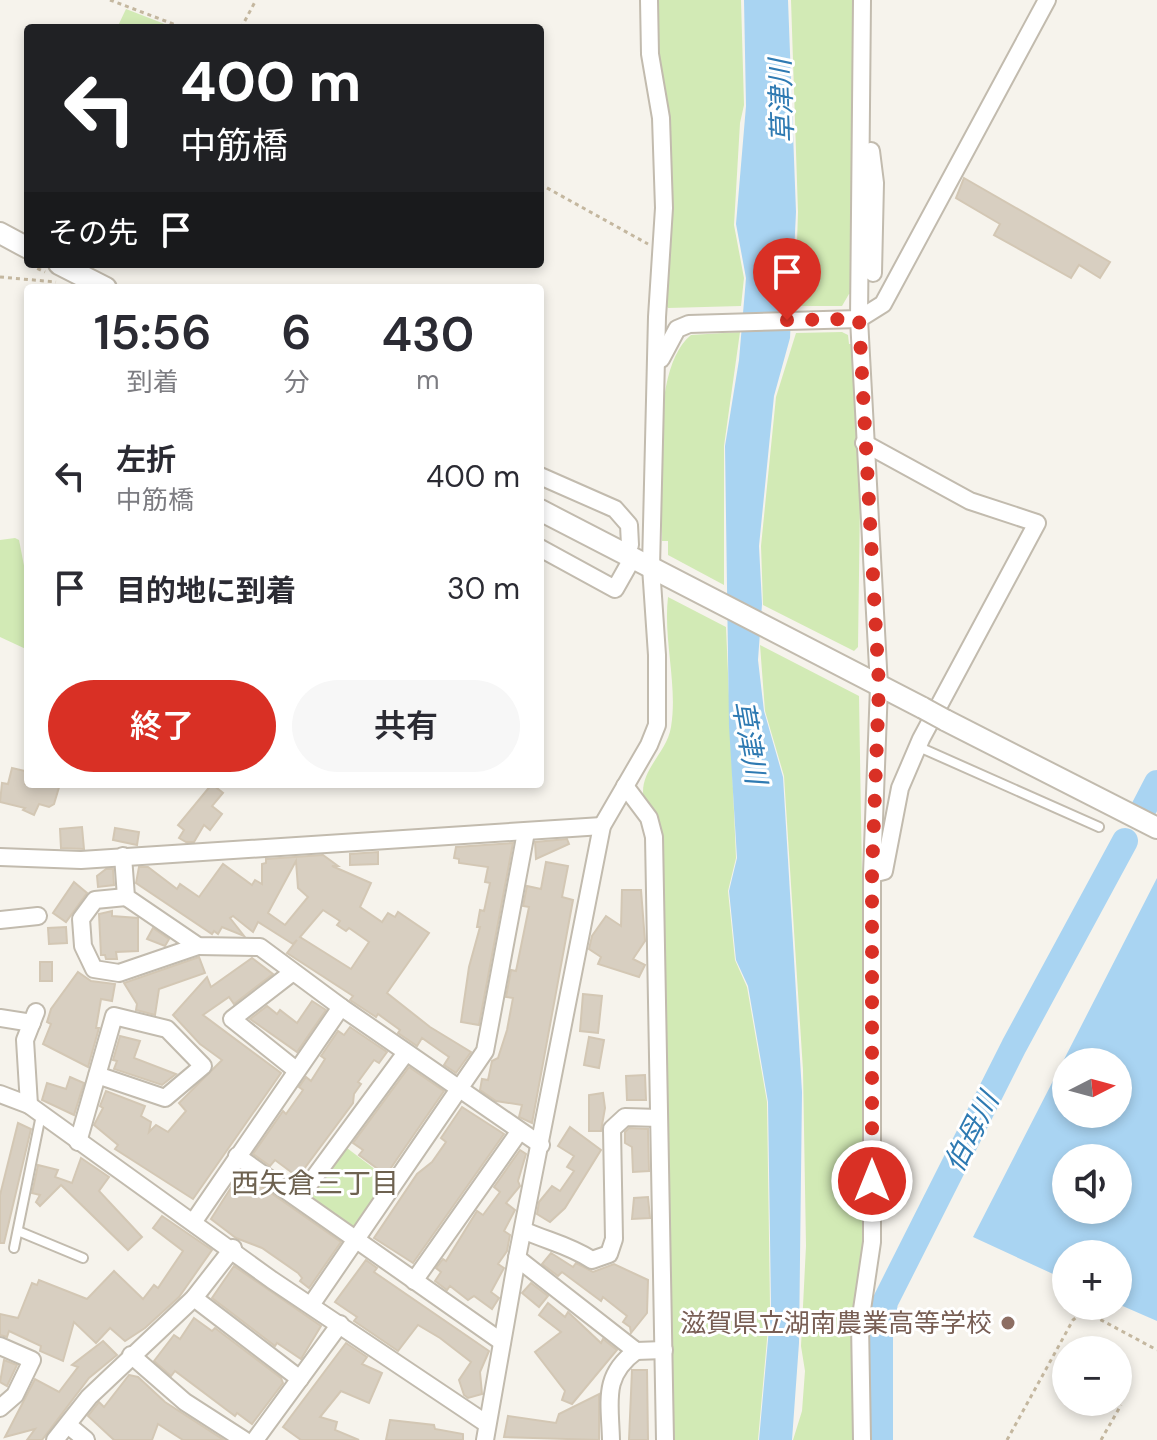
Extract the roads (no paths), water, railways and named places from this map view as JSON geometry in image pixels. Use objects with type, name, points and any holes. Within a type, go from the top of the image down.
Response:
[{"type":"street","points":[[0,1094],[35,1110],[340,1324],[486,1432],[602,826],[657,725],[657,655],[651,567],[664,208],[661,118],[650,54],[649,0]]},
{"type":"street","points":[[862,0],[867,151],[875,183],[873,273]]},
{"type":"street","points":[[870,0],[867,151],[852,319],[868,443],[879,686],[875,1240],[868,1321],[870,1440]]},
{"type":"street","points":[[657,369],[677,329],[700,322],[852,319],[883,304],[1047,0]]},
{"type":"street","points":[[0,233],[24,246]]},
{"type":"street","points":[[61,273],[94,284]]},
{"type":"street","points":[[868,443],[970,501],[1037,523],[900,788],[878,872]]},
{"type":"street","points":[[544,478],[615,509],[629,525],[630,545]]},
{"type":"street","points":[[544,512],[1157,828]]},
{"type":"street","points":[[544,550],[615,589],[628,566]]},
{"type":"street","points":[[625,786],[649,818],[654,837],[665,1440]]},
{"type":"street","points":[[0,857],[81,860],[602,826]]},
{"type":"street","points":[[311,1305],[460,1092],[485,1051],[493,1022],[526,832]]},
{"type":"street","points":[[123,856],[126,897]]},
{"type":"street","points":[[198,946],[126,897],[95,900],[81,919],[83,946],[94,969],[119,973],[198,946],[260,947],[405,1054],[541,1145]]},
{"type":"street","points":[[0,920],[38,916]]},
{"type":"street","points":[[293,972],[232,1019],[296,1070]]},
{"type":"street","points":[[194,1221],[341,1007]]},
{"type":"street","points":[[78,1142],[97,1075],[114,1016],[167,1029],[203,1066],[165,1098],[97,1075]]},
{"type":"street","points":[[0,1018],[34,1018],[25,1040],[35,1110]]},
{"type":"street","points":[[299,1198],[405,1054]]},
{"type":"street","points":[[523,1230],[546,1240],[565,1242],[592,1260],[609,1254],[614,1239],[612,1129],[625,1117],[659,1118]]},
{"type":"street","points":[[414,1281],[519,1132]]},
{"type":"street","points":[[237,1156],[502,1342]]},
{"type":"street","points":[[862,1440],[860,1323],[875,1240]]},
{"type":"street","points":[[55,1440],[89,1397],[194,1298],[233,1248]]},
{"type":"street","points":[[517,1258],[636,1351]]},
{"type":"street","points":[[194,1298],[300,1379]]},
{"type":"street","points":[[255,1440],[340,1324]]},
{"type":"street","points":[[0,1346],[32,1360],[15,1395],[0,1408]]},
{"type":"street","points":[[611,1440],[610,1382],[620,1363],[636,1351],[664,1350]]},
{"type":"street","points":[[131,1355],[185,1402],[244,1440]]},
{"type":"street","points":[[68,1425],[86,1440]]},
{"type":"lane","points":[[919,747],[1099,827]]},
{"type":"lane","points":[[14,1248],[35,1110]]},
{"type":"lane","points":[[18,1231],[83,1258]]},
{"type":"water","name":"草津川","points":[[744,0],[788,0],[796,212],[790,338],[774,396],[759,546],[762,604],[758,660],[764,711],[783,777],[802,1092],[799,1343],[792,1440],[759,1440],[771,1306],[768,1102],[748,986],[736,960],[729,891],[737,858],[729,726],[725,446],[739,360],[746,278],[736,224],[746,106]]},
{"type":"water","points":[[1157,878],[1157,1321],[1132,1310],[1132,1240],[1052,1240],[1052,1274],[973,1237],[1052,1083],[1052,1128],[1132,1128],[1132,1048],[1070,1048]]},
{"type":"waterway","name":"伯母川","points":[[1144,808],[1157,783]]},
{"type":"waterway","name":"伯母川","points":[[880,1440],[880,1335],[885,1302],[1014,1046],[1125,841]]},
{"type":"place","name":"滋賀県立湖南農業高等学校","points":[[1008,1323]]},
{"type":"district","name":"西矢倉三丁目","points":[[315,1183]]}]
